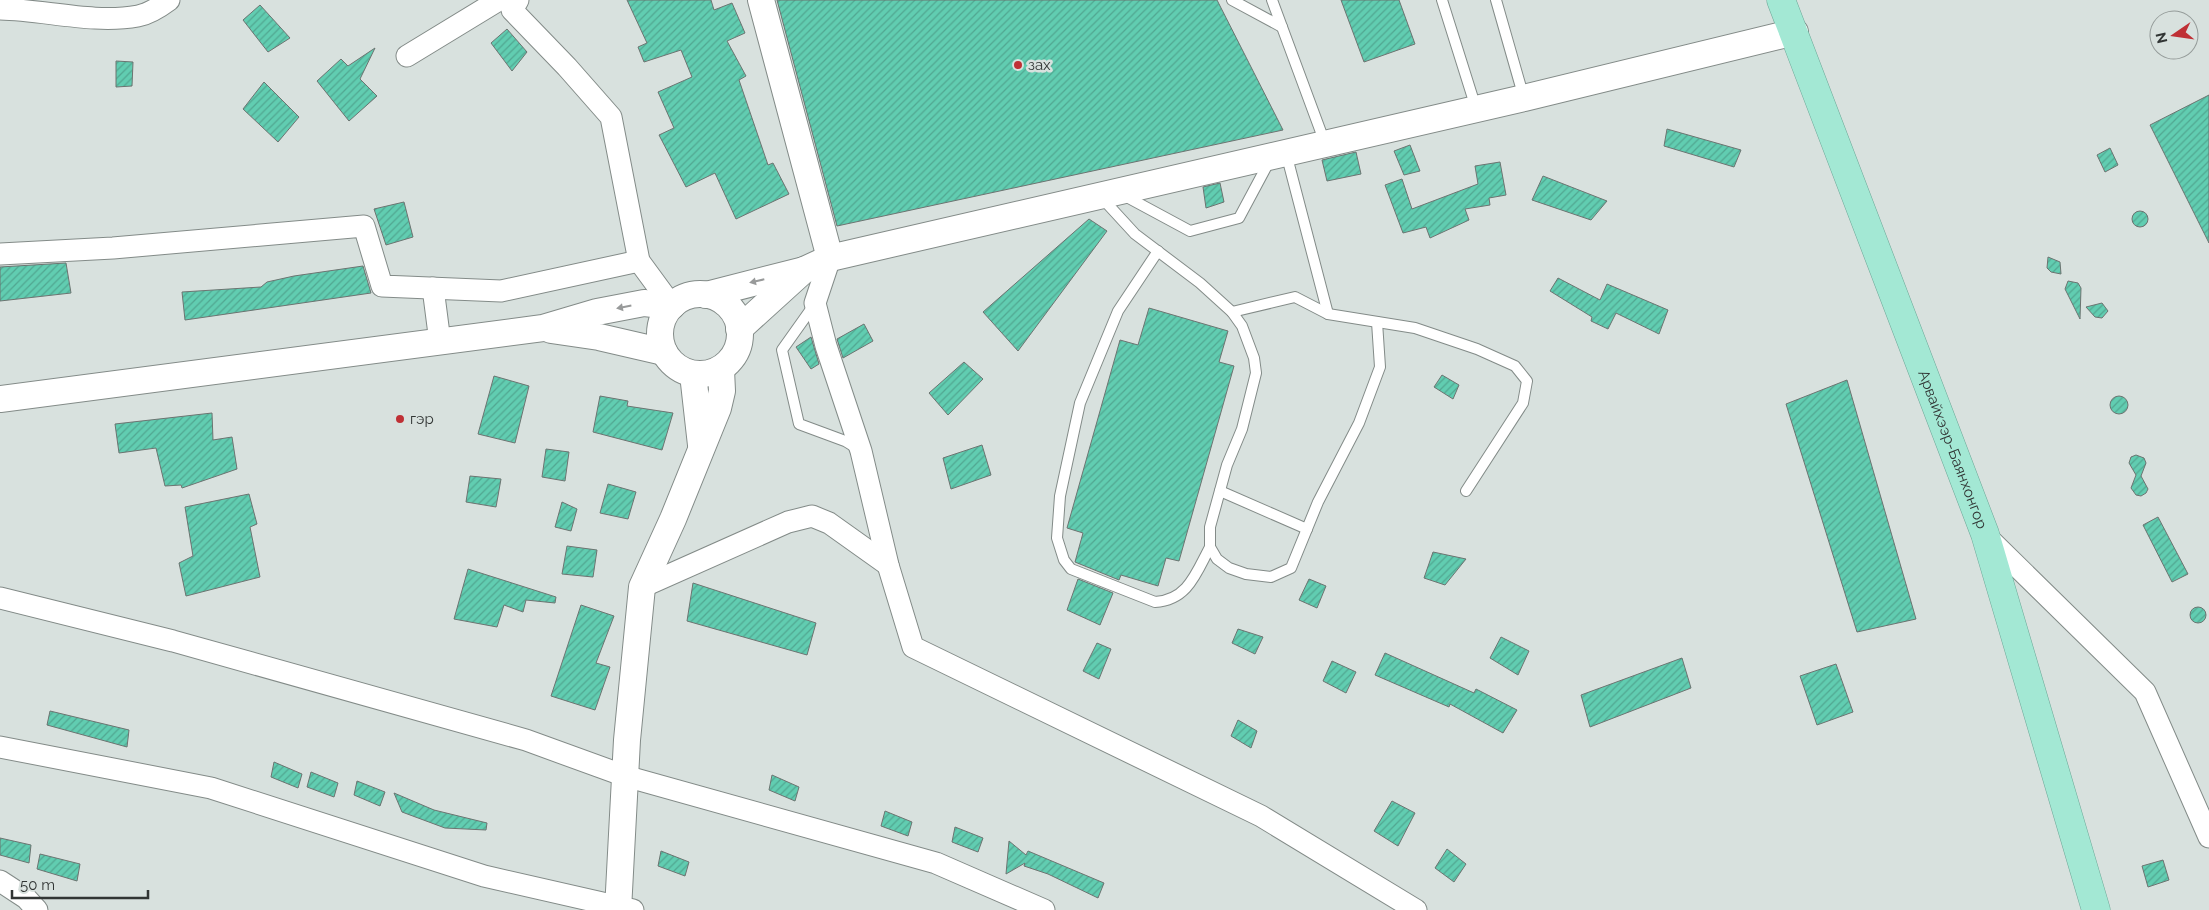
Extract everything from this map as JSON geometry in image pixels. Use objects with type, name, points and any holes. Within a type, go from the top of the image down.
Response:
[{"type":"highway","name":"Арвайхээр-Баянхонгор","points":[[1781,0],[1795,32],[1984,534],[2096,910]]},
{"type":"street","points":[[0,9],[31,10],[97,18],[140,16],[169,0]]},
{"type":"street","points":[[407,56],[499,0]]},
{"type":"street","points":[[518,0],[512,10],[567,66],[610,117],[639,261],[672,306]]},
{"type":"street","points":[[761,0],[830,258],[815,303],[826,346],[861,451],[888,565],[913,647],[981,682],[1261,816],[1416,910]]},
{"type":"street","points":[[706,295],[719,299],[736,317],[739,341],[735,353],[721,370],[705,374],[693,374],[681,370],[671,362],[664,352],[660,340],[660,327],[665,316],[672,306],[682,298],[706,295],[804,270],[830,258],[1524,98],[1795,32]]},
{"type":"street","points":[[0,254],[113,248],[364,226],[382,286],[501,292],[639,261]]},
{"type":"street","points":[[739,329],[804,270]]},
{"type":"street","points":[[433,288],[440,342]]},
{"type":"street","points":[[0,399],[543,328],[597,312],[644,303],[672,306]]},
{"type":"street","points":[[543,328],[600,337],[664,352]]},
{"type":"street","points":[[0,747],[212,788],[484,876],[623,909],[625,776],[642,586],[673,519],[718,408],[722,391],[721,370]]},
{"type":"street","points":[[693,374],[702,446]]},
{"type":"street","points":[[642,586],[788,522],[812,516],[829,523],[888,565]]},
{"type":"street","points":[[1984,534],[2144,692],[2209,837]]},
{"type":"street","points":[[0,598],[173,641],[526,740],[625,776],[936,863],[1044,910]]},
{"type":"street","points":[[0,881],[26,898],[37,910]]},
{"type":"lane","points":[[1232,0],[1282,27]]},
{"type":"lane","points":[[1272,0],[1326,144]]},
{"type":"lane","points":[[1442,0],[1476,109]]},
{"type":"lane","points":[[1496,0],[1524,98]]},
{"type":"lane","points":[[1107,193],[1190,231],[1238,218],[1279,154]]},
{"type":"lane","points":[[1279,154],[1328,314]]},
{"type":"lane","points":[[1107,193],[1135,234],[1200,283],[1232,312],[1242,326],[1254,358],[1256,373],[1242,429],[1227,465],[1210,528],[1210,547],[1184,592],[1168,602],[1155,602],[1071,569],[1064,560],[1057,538],[1060,496],[1080,403],[1118,310],[1158,252]]},
{"type":"lane","points":[[1232,312],[1294,297],[1328,314],[1415,328],[1477,349],[1515,366],[1527,381],[1523,403],[1466,491]]},
{"type":"lane","points":[[815,303],[782,350],[800,424],[845,441],[861,451]]},
{"type":"lane","points":[[1210,547],[1217,559],[1229,568],[1271,577],[1291,568],[1318,502],[1359,423],[1380,367],[1377,322]]},
{"type":"lane","points":[[1220,491],[1307,529]]},
{"type":"lane","points":[[2096,910],[2102,910]]},
{"type":"building","points":[[627,0],[711,0],[714,10],[732,3],[745,33],[727,41],[746,76],[739,80],[768,165],[773,163],[789,194],[736,219],[715,173],[686,187],[659,135],[674,128],[658,92],[692,77],[681,50],[644,62],[638,47],[647,43]]},
{"type":"building","name":"зах","points":[[777,0],[1217,0],[1283,130],[837,226]]},
{"type":"building","points":[[1341,0],[1399,0],[1415,44],[1364,62]]},
{"type":"building","points":[[260,5],[290,38],[268,52],[243,20]]},
{"type":"building","points":[[507,29],[527,52],[512,71],[491,43]]},
{"type":"building","points":[[375,48],[360,79],[377,96],[349,121],[317,81],[341,59],[348,66]]},
{"type":"building","points":[[116,61],[133,62],[132,86],[116,87]]},
{"type":"building","points":[[264,82],[299,117],[278,142],[243,109]]},
{"type":"building","points":[[2209,95],[2209,243],[2150,125]]},
{"type":"building","points":[[1667,129],[1741,150],[1734,167],[1664,146]]},
{"type":"building","points":[[1410,145],[1420,171],[1404,175],[1394,151]]},
{"type":"building","points":[[2110,148],[2118,165],[2105,172],[2097,155]]},
{"type":"building","points":[[1356,152],[1361,174],[1327,181],[1322,160]]},
{"type":"building","points":[[1500,162],[1506,195],[1489,198],[1490,205],[1465,209],[1469,220],[1430,238],[1426,227],[1403,233],[1385,185],[1402,179],[1412,209],[1478,184],[1475,166]]},
{"type":"building","points":[[1543,176],[1607,201],[1591,220],[1532,200]]},
{"type":"building","points":[[1220,183],[1224,202],[1206,208],[1203,187]]},
{"type":"building","points":[[404,202],[413,237],[386,245],[374,209]]},
{"type":"building","points":[[2140,211],[2148,219],[2140,227],[2132,219]]},
{"type":"building","points":[[1089,219],[1107,231],[1018,351],[983,312]]},
{"type":"building","points":[[2048,257],[2060,262],[2061,274],[2051,272],[2047,268]]},
{"type":"building","points":[[66,263],[71,293],[0,301],[0,267]]},
{"type":"building","points":[[363,266],[371,293],[185,320],[182,292],[261,287],[267,282],[294,276]]},
{"type":"building","points":[[1558,278],[1600,300],[1607,284],[1668,310],[1659,334],[1616,313],[1608,329],[1591,321],[1592,317],[1550,291]]},
{"type":"building","points":[[2068,281],[2078,283],[2081,288],[2080,319],[2065,289]]},
{"type":"building","points":[[2102,303],[2108,311],[2102,318],[2095,317],[2086,307]]},
{"type":"building","points":[[1149,308],[1228,331],[1219,362],[1234,366],[1179,561],[1166,558],[1158,586],[1121,575],[1119,580],[1075,562],[1083,533],[1067,528],[1120,340],[1138,345]]},
{"type":"building","points":[[864,324],[873,341],[843,358],[837,339]]},
{"type":"building","points":[[811,337],[819,364],[811,369],[796,347]]},
{"type":"building","points":[[964,362],[983,379],[948,415],[929,393]]},
{"type":"building","points":[[1442,375],[1459,385],[1453,399],[1434,387]]},
{"type":"building","points":[[494,376],[529,386],[515,443],[478,434]]},
{"type":"building","points":[[1847,380],[1916,619],[1857,632],[1786,404]]},
{"type":"building","points":[[600,396],[628,401],[627,406],[673,413],[662,450],[593,432]]},
{"type":"building","points":[[2119,396],[2125,399],[2128,405],[2125,411],[2119,414],[2113,411],[2110,405],[2113,399]]},
{"type":"building","points":[[212,413],[213,440],[232,437],[237,469],[182,488],[181,485],[165,486],[156,448],[119,453],[115,424]]},
{"type":"building","points":[[982,445],[991,475],[951,489],[943,458]]},
{"type":"building","points":[[546,449],[569,452],[565,481],[542,477]]},
{"type":"building","points":[[2136,455],[2144,458],[2146,463],[2141,476],[2148,489],[2141,496],[2136,495],[2131,488],[2136,475],[2129,463],[2131,457]]},
{"type":"building","points":[[470,476],[501,479],[496,507],[466,502]]},
{"type":"building","points":[[608,484],[636,492],[628,519],[600,513]]},
{"type":"building","points":[[249,494],[257,524],[250,527],[260,577],[186,596],[179,563],[193,556],[185,507]]},
{"type":"building","points":[[562,502],[577,509],[571,531],[555,527]]},
{"type":"building","points":[[2158,517],[2188,574],[2172,582],[2143,525]]},
{"type":"building","points":[[567,546],[597,550],[593,577],[562,574]]},
{"type":"building","points":[[1433,552],[1466,559],[1445,585],[1424,578]]},
{"type":"building","points":[[468,569],[556,597],[555,603],[526,600],[523,612],[504,605],[497,627],[454,619]]},
{"type":"building","points":[[1078,579],[1113,593],[1100,625],[1067,610]]},
{"type":"building","points":[[1309,579],[1326,586],[1317,608],[1299,600]]},
{"type":"building","points":[[693,583],[816,623],[807,655],[687,621]]},
{"type":"building","points":[[581,605],[614,616],[596,663],[610,667],[595,710],[551,696]]},
{"type":"building","points":[[2198,607],[2206,615],[2198,623],[2190,615]]},
{"type":"building","points":[[1238,629],[1263,637],[1255,654],[1232,643]]},
{"type":"building","points":[[1501,637],[1529,651],[1518,675],[1490,658]]},
{"type":"building","points":[[1097,643],[1111,649],[1099,679],[1083,671]]},
{"type":"building","points":[[1385,653],[1474,693],[1476,689],[1517,710],[1503,733],[1450,704],[1449,707],[1375,675]]},
{"type":"building","points":[[1682,658],[1691,688],[1590,727],[1581,695]]},
{"type":"building","points":[[1332,661],[1356,672],[1346,693],[1323,681]]},
{"type":"building","points":[[1836,664],[1853,712],[1817,725],[1800,676]]},
{"type":"building","points":[[50,711],[129,730],[127,747],[47,725]]},
{"type":"building","points":[[1238,720],[1257,731],[1251,748],[1231,736]]},
{"type":"building","points":[[274,762],[302,774],[298,788],[271,777]]},
{"type":"building","points":[[311,772],[338,783],[334,797],[307,787]]},
{"type":"building","points":[[772,775],[799,787],[795,801],[769,790]]},
{"type":"building","points":[[357,781],[385,792],[380,806],[354,795]]},
{"type":"building","points":[[394,793],[434,810],[487,823],[486,830],[445,828],[402,812]]},
{"type":"building","points":[[1392,801],[1415,813],[1398,846],[1374,831]]},
{"type":"building","points":[[885,811],[912,822],[908,836],[881,826]]},
{"type":"building","points":[[955,827],[983,838],[978,852],[952,842]]},
{"type":"building","points":[[0,838],[31,845],[29,863],[0,855]]},
{"type":"building","points":[[1009,841],[1026,855],[1028,851],[1104,883],[1098,898],[1048,874],[1024,866],[1025,863],[1006,874]]},
{"type":"building","points":[[1447,849],[1466,864],[1454,882],[1435,868]]},
{"type":"building","points":[[661,851],[689,862],[685,876],[658,866]]},
{"type":"building","points":[[40,854],[80,864],[77,881],[37,869]]},
{"type":"building","points":[[2163,860],[2169,880],[2148,887],[2142,866]]},
{"type":"place","name":"зах","points":[[1018,65]]},
{"type":"place","name":"гэр","points":[[400,419]]}]
